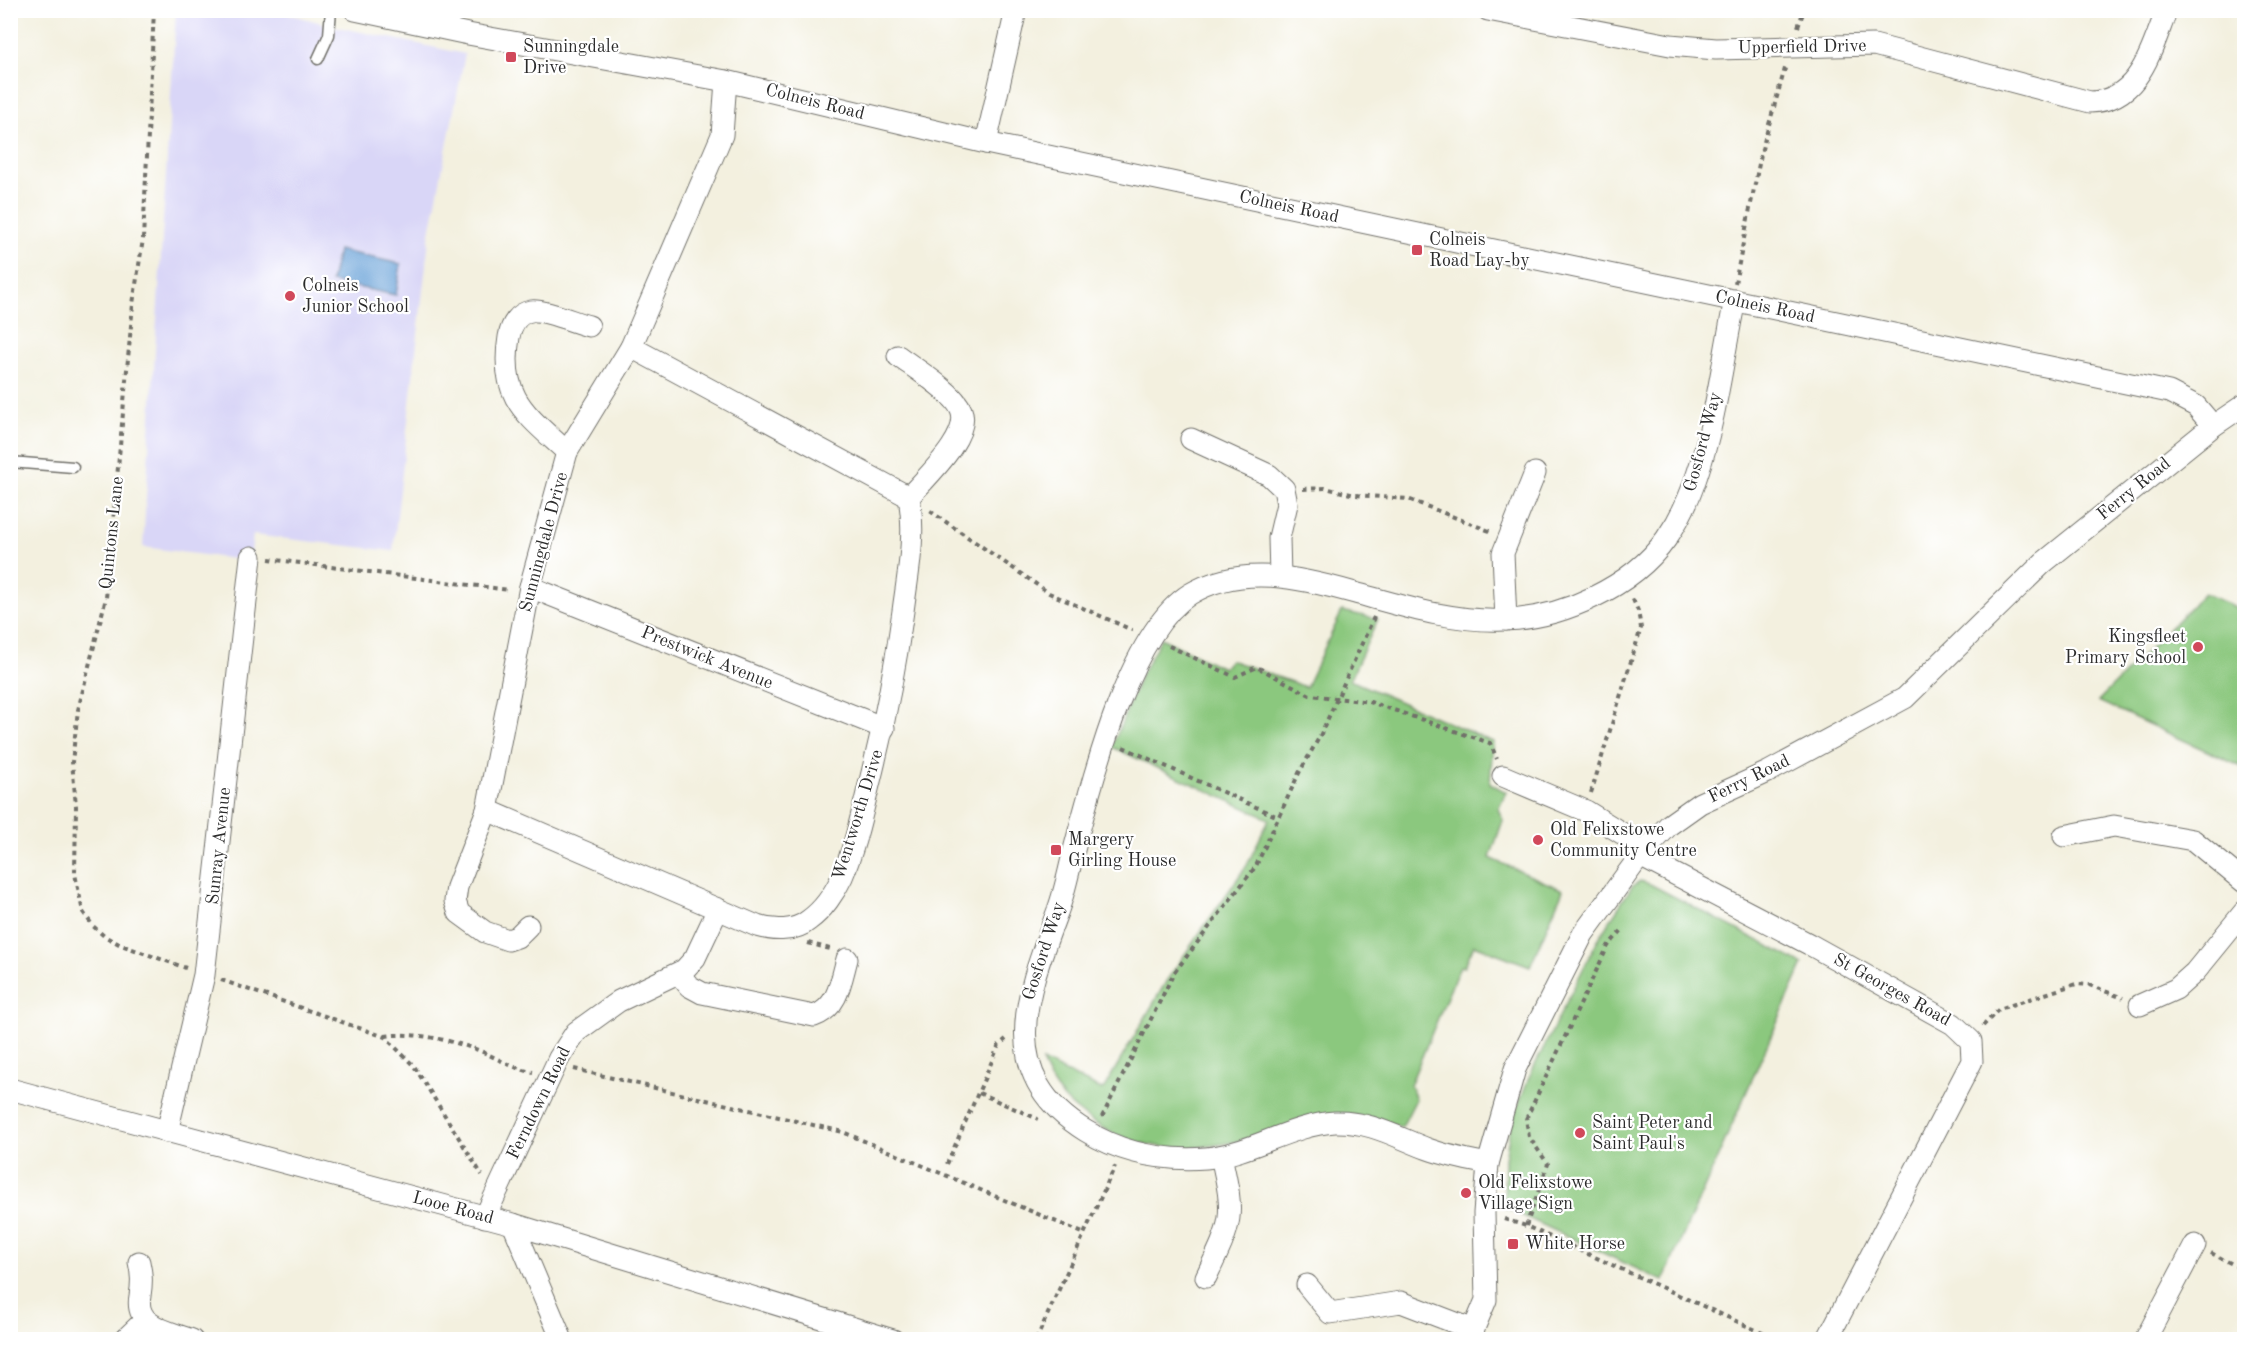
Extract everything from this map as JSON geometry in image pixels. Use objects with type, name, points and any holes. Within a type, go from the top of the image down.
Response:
[{"type":"street","name":"Colneis Road","points":[[355,10],[468,34],[726,81],[986,143],[2169,392],[2196,406],[2213,426]]},
{"type":"street","points":[[986,143],[1016,10]]},
{"type":"street","name":"Upperfield Drive","points":[[1488,10],[1670,45],[1716,49],[1874,45],[2090,102],[2102,102],[2125,93],[2143,69],[2167,10]]},
{"type":"street","name":"Sunningdale Drive","points":[[528,926],[517,938],[508,940],[497,938],[464,919],[456,908],[457,887],[487,810],[530,587],[567,452],[631,346],[722,135],[726,81]]},
{"type":"street","name":"Gosford Way","points":[[1488,1164],[1438,1153],[1380,1128],[1335,1122],[1320,1124],[1221,1156],[1170,1158],[1122,1149],[1093,1135],[1065,1117],[1048,1100],[1036,1082],[1027,1054],[1024,1019],[1033,976],[1062,897],[1104,739],[1126,688],[1166,616],[1191,594],[1237,578],[1280,576],[1312,580],[1382,600],[1461,618],[1506,620],[1562,609],[1596,595],[1623,578],[1665,541],[1692,488],[1703,452],[1735,300]]},
{"type":"street","points":[[567,452],[516,402],[506,373],[509,335],[520,316],[533,310],[589,326]]},
{"type":"street","points":[[631,346],[909,497],[956,442],[963,420],[961,410],[954,400],[898,356]]},
{"type":"street","name":"Ferry Road","points":[[1471,1335],[1486,1300],[1484,1213],[1488,1164],[1515,1070],[1583,934],[1640,856],[1670,825],[1700,803],[1768,772],[1905,698],[2043,562],[2213,426],[2244,405]]},
{"type":"street","points":[[1191,439],[1269,475],[1284,489],[1287,504],[1279,538],[1280,576]]},
{"type":"street","points":[[1506,620],[1503,559],[1507,539],[1535,473]]},
{"type":"street","name":"Wentworth Drive","points":[[807,922],[825,903],[842,876],[862,814],[884,728],[897,659],[911,547],[913,521],[909,497]]},
{"type":"street","name":"Sunray Avenue","points":[[167,1132],[204,975],[251,557]]},
{"type":"street","name":"Prestwick Avenue","points":[[530,587],[884,728]]},
{"type":"street","points":[[1503,776],[1586,811],[1628,837],[1640,856]]},
{"type":"street","points":[[487,810],[766,928],[787,930],[807,922]]},
{"type":"street","points":[[2064,836],[2114,826],[2193,840],[2244,882]]},
{"type":"street","name":"St Georges Road","points":[[1640,856],[1809,944],[1953,1024],[1971,1041]]},
{"type":"street","name":"Ferndown Road","points":[[485,1217],[556,1064],[581,1027],[619,1001],[679,974],[695,958],[718,909]]},
{"type":"street","points":[[2140,1005],[2176,988],[2194,972],[2244,912]]},
{"type":"street","points":[[679,974],[689,986],[702,993],[814,1016],[826,1010],[838,995],[847,959]]},
{"type":"street","points":[[1827,1340],[1972,1061],[1971,1041]]},
{"type":"street","name":"Looe Road","points":[[10,1089],[513,1224],[892,1340]]},
{"type":"street","points":[[1206,1276],[1225,1238],[1231,1216],[1231,1204],[1221,1156]]},
{"type":"street","points":[[513,1224],[562,1340]]},
{"type":"street","points":[[2145,1340],[2195,1245]]},
{"type":"street","points":[[139,1262],[143,1283],[139,1311],[144,1321],[192,1340]]},
{"type":"street","points":[[1307,1285],[1330,1313],[1401,1302],[1471,1335]]},
{"type":"street","points":[[124,1340],[144,1321]]},
{"type":"lane","points":[[318,58],[328,35],[332,10]]},
{"type":"lane","points":[[10,462],[73,467]]},
{"type":"path","name":"Quintons Lane","points":[[154,10],[143,238],[132,315],[106,598],[78,710],[72,762],[76,806],[75,874],[83,912],[104,936],[121,945],[385,1036]]},
{"type":"path","points":[[1735,300],[1735,283],[1762,149],[1804,10]]},
{"type":"path","points":[[1284,489],[1325,488],[1355,495],[1408,499],[1507,539]]},
{"type":"path","points":[[909,497],[1049,593],[1235,677],[1257,667],[1310,694],[1370,702],[1490,743],[1503,776]]},
{"type":"path","points":[[251,557],[509,590],[530,587]]},
{"type":"path","points":[[1586,811],[1641,628],[1638,611],[1623,578]]},
{"type":"path","points":[[1093,1135],[1174,972],[1256,866],[1382,600]]},
{"type":"path","points":[[1104,739],[1278,817]]},
{"type":"path","points":[[807,922],[803,942],[848,953],[847,959]]},
{"type":"path","points":[[1526,1226],[1548,1164],[1528,1137],[1526,1119],[1608,946],[1623,929]]},
{"type":"path","points":[[1971,1041],[1999,1009],[2076,984],[2089,985],[2140,1005]]},
{"type":"path","points":[[947,1164],[999,1045],[1024,1019]]},
{"type":"path","points":[[385,1036],[404,1033],[473,1048],[520,1070],[539,1073],[556,1064],[843,1132],[1085,1234]]},
{"type":"path","points":[[385,1036],[414,1066],[494,1194]]},
{"type":"path","points":[[979,1093],[1043,1120],[1065,1117]]},
{"type":"path","points":[[1036,1340],[1122,1149]]},
{"type":"path","points":[[1484,1213],[1526,1226],[1778,1340]]},
{"type":"path","points":[[2195,1245],[2244,1270]]},
{"type":"shaded area","name":"Colneis Junior School","points":[[176,11],[278,11],[333,26],[465,54],[429,238],[393,551],[253,535],[250,561],[143,547]]},
{"type":"green space","name":"Kingsfleet Primary School","points":[[2204,593],[2244,611],[2244,768],[2098,701]]},
{"type":"green space","points":[[1342,611],[1378,619],[1350,680],[1493,742],[1490,783],[1506,792],[1498,809],[1503,820],[1490,858],[1563,890],[1530,966],[1474,945],[1464,967],[1460,966],[1410,1085],[1416,1099],[1402,1127],[1358,1116],[1338,1115],[1244,1140],[1193,1147],[1168,1147],[1143,1143],[1118,1135],[1076,1110],[1050,1080],[1042,1061],[1103,1090],[1167,980],[1247,865],[1269,819],[1112,747],[1140,677],[1161,638],[1223,668],[1230,660],[1306,687]]},
{"type":"green space","name":"Saint Peter and Saint Paul's","points":[[1640,881],[1650,884],[1803,964],[1663,1281],[1504,1207],[1505,1159],[1511,1124],[1529,1077],[1597,941],[1632,886]]},
{"type":"water","points":[[338,250],[401,264],[396,295],[331,282]]},
{"type":"place","name":"Sunningdale Drive","points":[[511,57]]},
{"type":"place","name":"Colneis Road Lay-by","points":[[1417,250]]},
{"type":"place","name":"Colneis Junior School","points":[[290,296]]},
{"type":"place","name":"Kingsfleet Primary School","points":[[2198,647]]},
{"type":"place","name":"Old Felixstowe Community Centre","points":[[1538,840]]},
{"type":"place","name":"Margery Girling House","points":[[1056,850]]},
{"type":"place","name":"Saint Peter and Saint Paul's","points":[[1580,1133]]},
{"type":"place","name":"Old Felixstowe Village Sign","points":[[1466,1193]]},
{"type":"place","name":"White Horse","points":[[1513,1244]]}]
